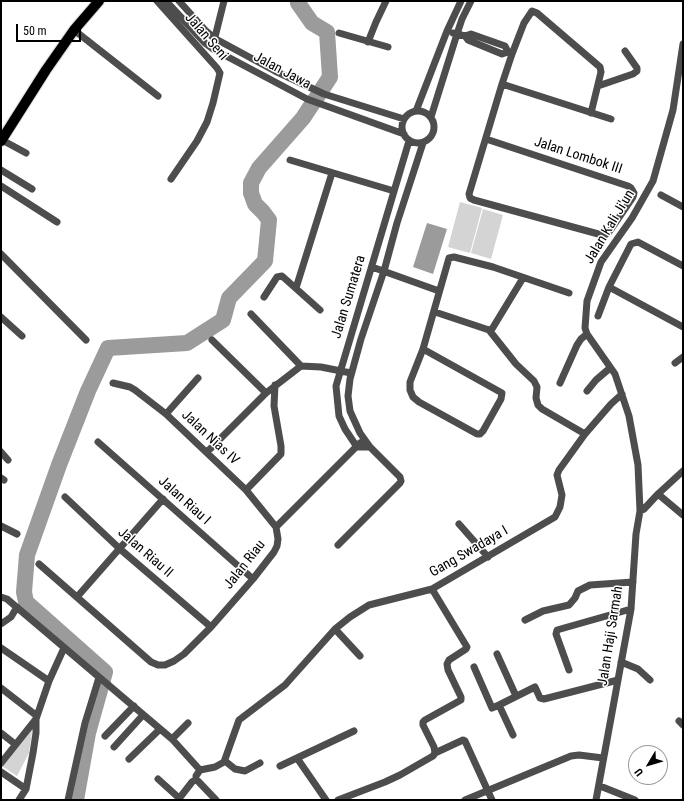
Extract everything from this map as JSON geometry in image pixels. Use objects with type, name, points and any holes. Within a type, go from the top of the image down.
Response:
[{"type":"main road","points":[[2,135],[74,30],[98,1]]},
{"type":"street","name":"Jalan Seni","points":[[157,1],[220,73],[214,102],[206,122],[197,141],[171,179]]},
{"type":"street","name":"Jalan Jawa","points":[[166,1],[205,43],[213,49],[304,98],[404,134]]},
{"type":"street","name":"Jalan Jawa","points":[[179,1],[214,38],[275,71],[324,94],[404,119]]},
{"type":"street","points":[[213,49],[214,38],[224,1]]},
{"type":"street","points":[[368,42],[386,1]]},
{"type":"street","points":[[416,111],[447,31],[461,1]]},
{"type":"street","points":[[431,117],[462,19],[471,1]]},
{"type":"street","points":[[486,139],[510,53],[524,23],[532,11],[539,15],[598,64],[602,72],[591,112]]},
{"type":"street","points":[[74,30],[158,96]]},
{"type":"street","points":[[447,31],[465,36],[468,40],[502,54],[510,53]]},
{"type":"street","points":[[339,33],[388,47]]},
{"type":"street","name":"Jalan Kali Ji'un","points":[[587,334],[585,328],[587,300],[601,262],[632,218],[653,181],[673,110],[683,44]]},
{"type":"street","points":[[598,86],[633,74],[637,71],[637,68],[625,51]]},
{"type":"street","points":[[502,84],[611,119]]},
{"type":"street","points":[[304,98],[307,86]]},
{"type":"street","points":[[416,111],[425,112],[431,117],[435,126],[433,135],[422,143],[413,143],[409,141],[404,134],[402,127],[404,119],[409,113],[416,111]]},
{"type":"street","points":[[2,135],[26,153]]},
{"type":"street","name":"Jalan Lombok III","points":[[486,139],[628,186],[634,193],[633,198],[609,232],[605,235],[474,200],[469,196],[486,139]]},
{"type":"street","name":"Jalan Sumatera","points":[[357,446],[345,429],[339,416],[336,386],[409,141]]},
{"type":"street","name":"Jalan Sumatera","points":[[338,545],[401,481],[400,477],[370,447],[360,433],[350,411],[348,396],[351,373],[384,271],[396,223],[422,143]]},
{"type":"street","points":[[290,160],[394,191]]},
{"type":"street","points":[[1,170],[32,189]]},
{"type":"street","points":[[296,288],[332,173]]},
{"type":"street","points":[[1,186],[57,222]]},
{"type":"street","points":[[660,195],[683,207]]},
{"type":"street","points":[[598,316],[609,287],[629,246],[633,242],[638,242],[683,266]]},
{"type":"street","points":[[1,254],[86,340]]},
{"type":"street","points":[[423,349],[502,393],[501,399],[480,434],[419,402],[413,397],[410,390],[410,382],[435,312],[449,258],[454,257],[493,267],[569,293]]},
{"type":"street","points":[[372,267],[439,292]]},
{"type":"street","points":[[264,297],[277,277],[284,276],[320,310]]},
{"type":"street","points":[[489,330],[492,329],[523,278]]},
{"type":"street","points":[[609,287],[683,328]]},
{"type":"street","points":[[435,312],[489,330],[516,364],[534,381],[537,387],[536,398],[542,409],[585,434]]},
{"type":"street","points":[[251,314],[301,366]]},
{"type":"street","points":[[1,317],[22,336]]},
{"type":"street","points":[[560,383],[577,345],[587,334],[615,374],[629,416],[638,465],[640,511],[644,509],[683,471]]},
{"type":"street","points":[[212,340],[266,393]]},
{"type":"street","points":[[675,363],[683,357]]},
{"type":"street","points":[[208,452],[266,393],[301,366],[321,367],[351,373]]},
{"type":"street","points":[[587,391],[596,380],[610,368]]},
{"type":"street","points":[[166,414],[198,378]]},
{"type":"street","name":"Jalan Nias IV","points":[[113,383],[130,387],[166,414],[208,452],[246,490],[276,528]]},
{"type":"street","points":[[246,490],[281,454],[274,406],[275,385]]},
{"type":"street","name":"Gang Swadaya I","points":[[225,761],[240,720],[285,685],[335,630],[350,616],[366,607],[432,589],[556,517],[560,507],[562,495],[557,476],[559,470],[585,434],[611,404],[622,394]]},
{"type":"street","name":"Jalan Riau","points":[[77,597],[151,662],[158,665],[174,661],[184,654],[211,627],[274,552],[278,539],[276,528],[365,439]]},
{"type":"street","name":"Jalan Riau I","points":[[98,442],[252,579]]},
{"type":"street","points":[[357,446],[370,447]]},
{"type":"street","points":[[1,452],[8,460]]},
{"type":"street","points":[[658,494],[683,515]]},
{"type":"street","name":"Jalan Riau II","points":[[64,497],[120,549],[211,627]]},
{"type":"street","points":[[39,564],[77,597],[163,499]]},
{"type":"street","name":"Jalan Haji Sarmah","points":[[596,800],[600,786],[603,758],[632,609],[636,534],[640,511]]},
{"type":"street","points":[[459,524],[488,557]]},
{"type":"street","points":[[1,526],[17,534]]},
{"type":"street","points":[[525,620],[543,611],[570,605],[578,591],[590,585],[633,582]]},
{"type":"street","points":[[432,589],[467,647],[449,660],[447,664],[448,670],[461,700],[423,722],[436,753]]},
{"type":"street","points":[[1,597],[7,599],[100,679],[160,728],[200,770]]},
{"type":"street","points":[[1,624],[11,617],[17,608]]},
{"type":"street","points":[[569,670],[556,634],[557,630],[632,609]]},
{"type":"street","points":[[335,630],[360,656]]},
{"type":"street","points":[[1,648],[48,681]]},
{"type":"street","points":[[19,800],[26,789],[36,733],[36,717],[48,681],[64,648]]},
{"type":"street","points":[[496,654],[516,696]]},
{"type":"street","points":[[621,662],[638,669],[650,680]]},
{"type":"street","points":[[474,667],[492,708],[535,687],[540,698],[544,699],[618,680]]},
{"type":"street","points":[[68,800],[85,723],[100,679]]},
{"type":"street","points":[[1,688],[36,717]]},
{"type":"street","points":[[499,705],[513,734]]},
{"type":"street","points":[[105,736],[134,706]]},
{"type":"street","points":[[114,747],[143,715]]},
{"type":"street","points":[[1,763],[36,717]]},
{"type":"street","points":[[172,739],[188,723]]},
{"type":"street","points":[[130,759],[160,728]]},
{"type":"street","points":[[280,766],[354,731]]},
{"type":"street","points":[[1,733],[15,744]]},
{"type":"street","points":[[338,800],[400,775],[436,753],[462,740],[464,741],[492,800]]},
{"type":"street","points":[[465,800],[570,756],[579,755],[603,758]]},
{"type":"street","points":[[297,758],[326,800]]},
{"type":"street","points":[[158,779],[178,799],[196,779],[196,776],[200,770],[215,767],[225,761],[235,769],[245,771],[260,763]]},
{"type":"street","points":[[1,772],[26,789]]},
{"type":"street","points":[[196,779],[215,800]]},
{"type":"street","points":[[600,786],[634,800]]},
{"type":"shaded area","points":[[460,202],[482,208],[470,253],[448,247]]},
{"type":"shaded area","points":[[483,209],[503,215],[491,259],[471,253]]},
{"type":"shaded area","points":[[427,223],[447,229],[433,274],[413,267]]},
{"type":"shaded area","points":[[33,724],[29,753],[17,776],[2,766]]},
{"type":"waterway","points":[[76,800],[88,733],[105,672],[26,602],[24,592],[27,555],[59,465],[88,391],[108,348],[187,343],[223,320],[229,298],[265,261],[269,220],[255,204],[251,193],[251,183],[259,168],[303,118],[330,77],[327,32],[312,23],[298,3],[299,1]]}]
